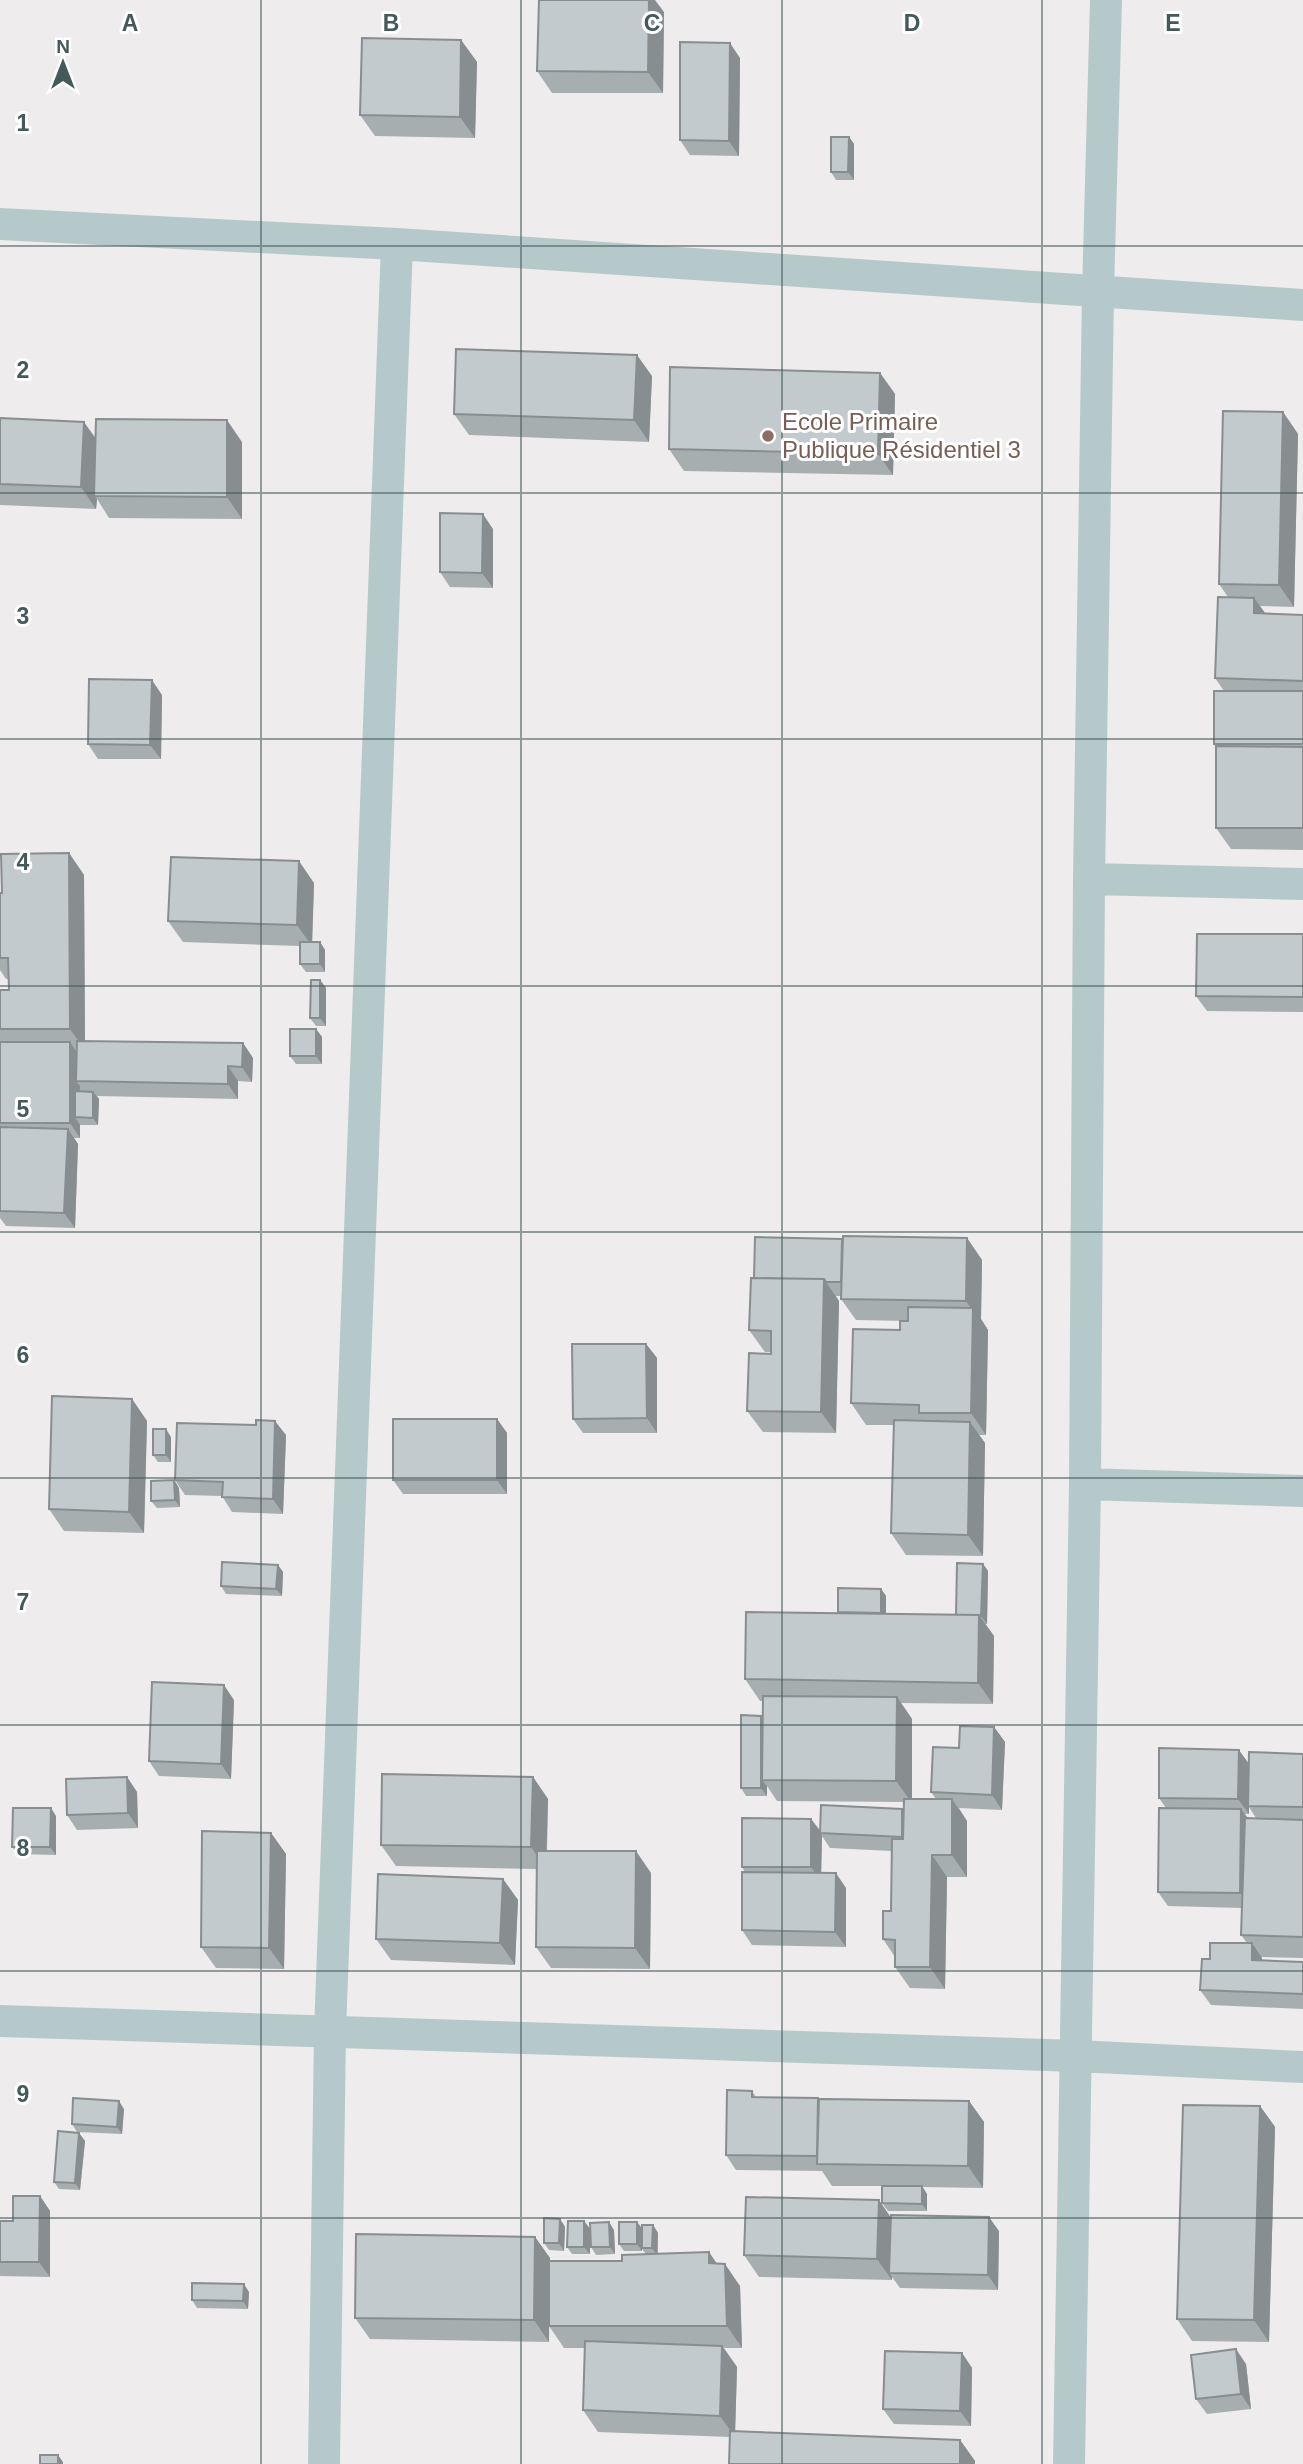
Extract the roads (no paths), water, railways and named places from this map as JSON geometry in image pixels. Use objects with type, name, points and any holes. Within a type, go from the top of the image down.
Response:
[{"type":"street","points":[[1069,2464],[1085,1484],[1089,879],[1098,292],[1106,0]]},
{"type":"street","points":[[0,224],[397,244],[1303,305]]},
{"type":"street","points":[[324,2464],[330,2031],[397,244]]},
{"type":"street","points":[[1089,879],[1303,884]]},
{"type":"street","points":[[1085,1484],[1303,1491]]},
{"type":"street","points":[[0,2021],[1076,2056],[1303,2067]]},
{"type":"place","name":"Ecole Primaire Publique Résidentiel 3","points":[[768,436]]}]
